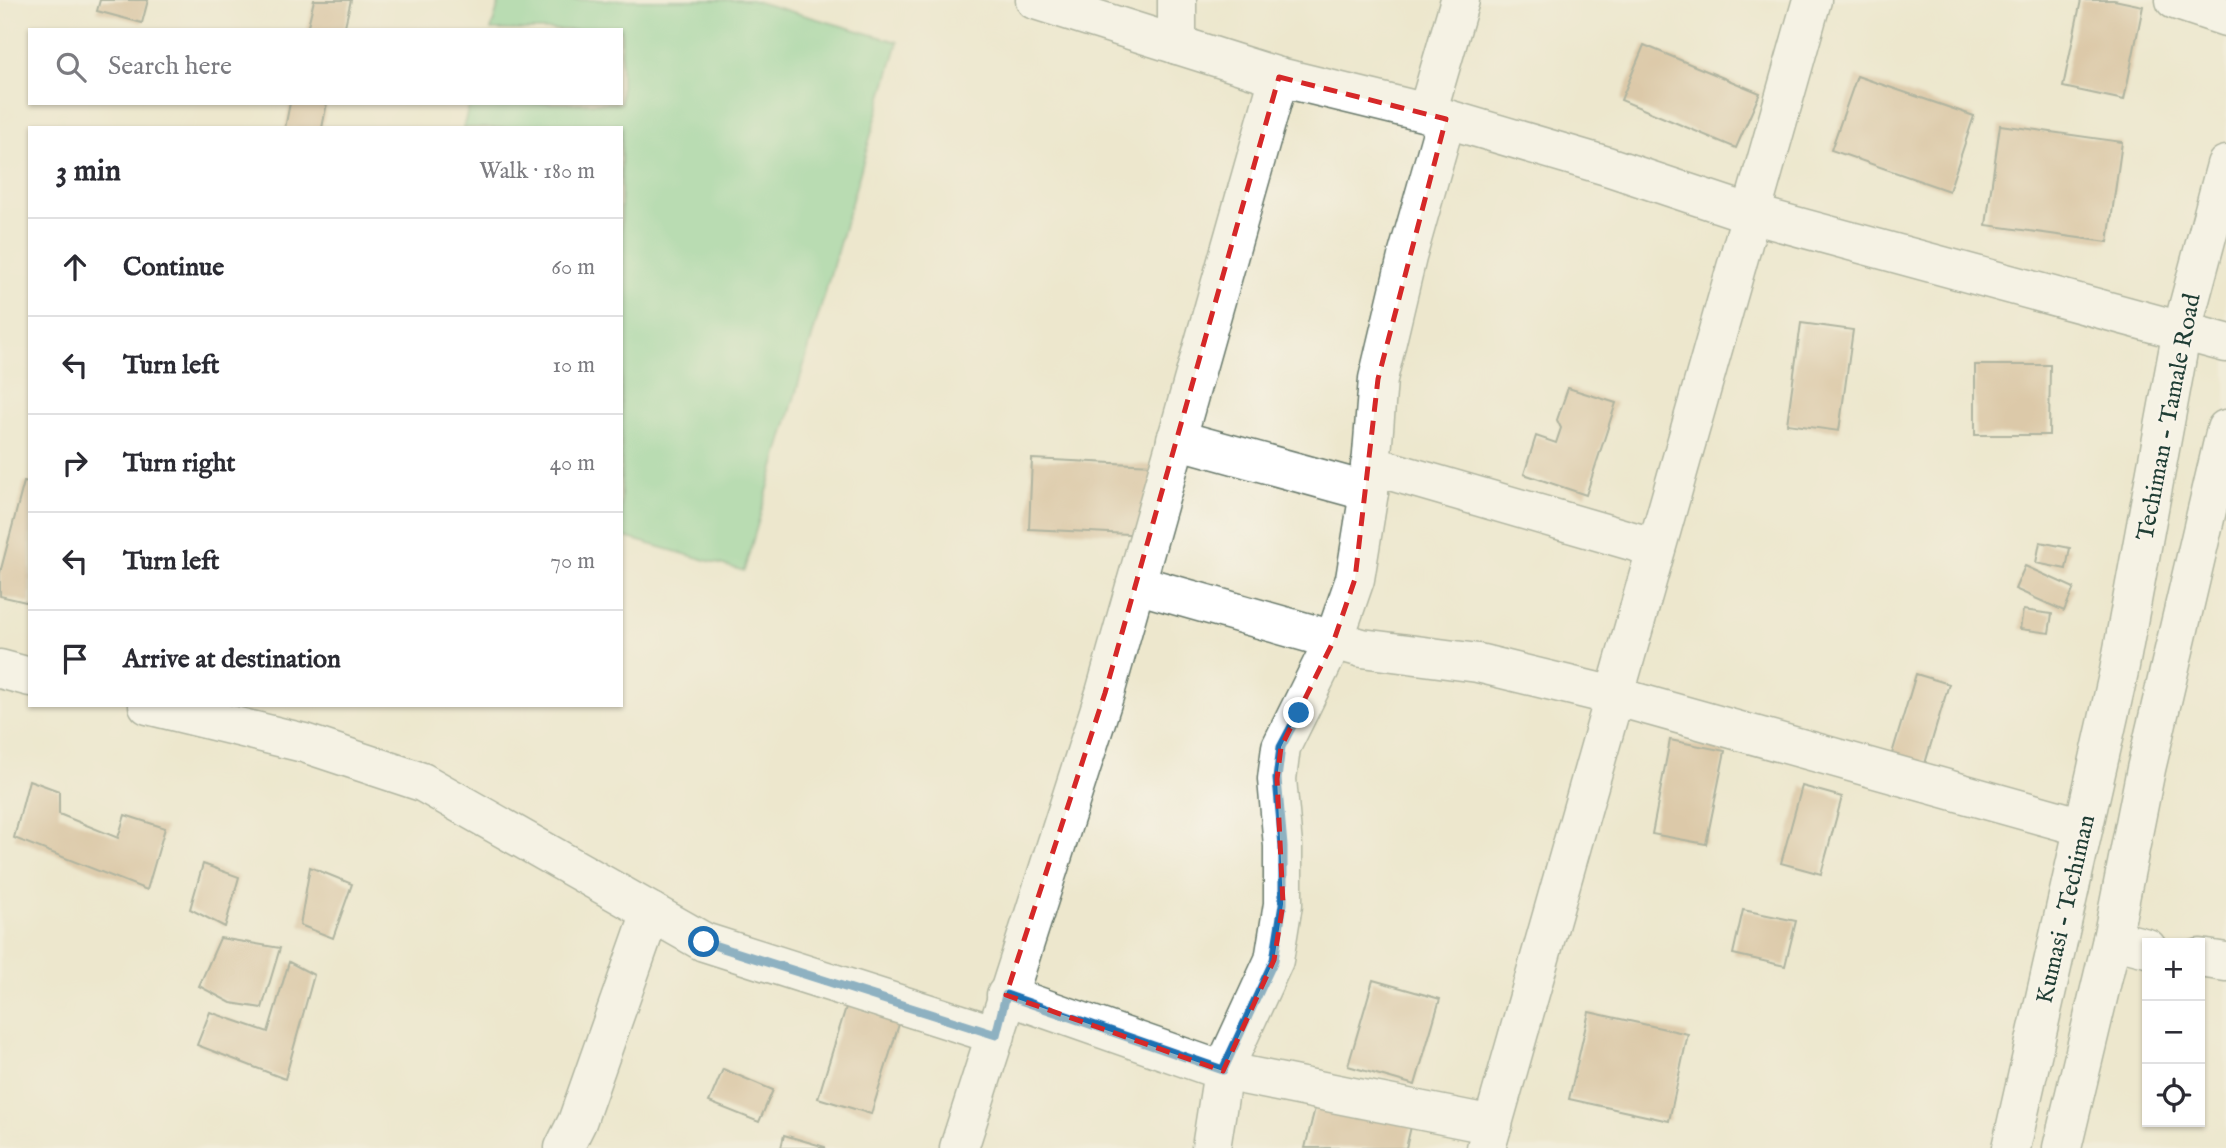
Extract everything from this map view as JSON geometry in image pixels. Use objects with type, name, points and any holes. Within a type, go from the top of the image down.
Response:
[{"type":"main road","points":[[1035,0],[1279,77],[1437,116],[1607,166],[1751,214],[2226,343]]},
{"type":"main road","points":[[1177,0],[1177,45]]},
{"type":"main road","points":[[1211,1148],[1223,1070],[1274,960],[1283,904],[1283,846],[1277,779],[1281,747],[1334,640],[1354,579],[1369,478],[1378,379],[1407,257],[1460,0]]},
{"type":"main road","points":[[1006,995],[1223,1070],[1490,1137],[1812,0]]},
{"type":"main road","points":[[2175,0],[2226,18]]},
{"type":"main road","points":[[970,1145],[1006,995],[1105,692],[1279,77]]},
{"type":"main road","name":"Techiman - Tamale Road","points":[[2119,671],[2182,331],[2226,166]]},
{"type":"main road","name":"Kumasi - Techiman","points":[[2062,1148],[2129,944],[2146,769],[2226,429]]},
{"type":"main road","points":[[1177,439],[1369,478],[1656,548]]},
{"type":"main road","points":[[1136,584],[1362,648],[1478,663],[1614,696],[2083,827]]},
{"type":"main road","points":[[0,669],[28,676]]},
{"type":"main road","name":"Kumasi - Techiman","points":[[2011,1148],[2119,671]]},
{"type":"main road","points":[[156,707],[304,743],[422,782],[704,942],[996,1035]]},
{"type":"main road","points":[[564,1148],[577,1122],[651,912]]},
{"type":"main road","points":[[2205,959],[2226,962]]},
{"type":"highlighted area","points":[[1279,77],[1446,119],[1378,379],[1355,579],[1334,640],[1281,747],[1277,779],[1283,904],[1274,960],[1223,1071],[1006,995],[1105,693]]},
{"type":"green space","points":[[500,0],[751,0],[898,42],[744,571],[623,537],[623,126],[464,126],[469,105],[623,105],[623,28],[492,28]]},
{"type":"building","points":[[100,0],[148,0],[142,23],[97,11]]},
{"type":"building","points":[[314,0],[351,0],[344,28],[307,28]]},
{"type":"building","points":[[2081,0],[2114,0],[2143,6],[2124,100],[2063,87]]},
{"type":"building","points":[[1644,45],[1760,93],[1736,148],[1621,100]]},
{"type":"building","points":[[1857,76],[1974,116],[1949,191],[1831,150]]},
{"type":"building","points":[[290,105],[327,105],[322,126],[285,126]]},
{"type":"building","points":[[2000,125],[2122,142],[2108,242],[1986,225]]},
{"type":"building","points":[[1801,323],[1853,330],[1839,431],[1787,424]]},
{"type":"building","points":[[1975,365],[2050,365],[2049,435],[1975,435]]},
{"type":"building","points":[[1568,388],[1616,403],[1586,495],[1524,474],[1536,436],[1556,443],[1561,428],[1557,420]]},
{"type":"building","points":[[1032,459],[1153,465],[1149,535],[1029,529]]},
{"type":"building","points":[[24,482],[28,483],[28,603],[0,596],[0,573]]},
{"type":"building","points":[[2040,542],[2070,548],[2066,569],[2036,563]]},
{"type":"building","points":[[2025,566],[2074,588],[2064,611],[2015,589]]},
{"type":"building","points":[[2023,610],[2052,614],[2049,633],[2020,629]]},
{"type":"building","points":[[1916,674],[1949,684],[1924,767],[1891,757]]},
{"type":"building","points":[[1670,740],[1725,751],[1706,844],[1652,834]]},
{"type":"building","points":[[29,780],[59,791],[59,814],[118,838],[125,815],[165,828],[147,890],[14,838]]},
{"type":"building","points":[[1802,786],[1842,797],[1821,874],[1781,863]]},
{"type":"building","points":[[203,864],[239,877],[225,927],[190,909]]},
{"type":"building","points":[[310,867],[352,884],[333,938],[300,925]]},
{"type":"building","points":[[1743,910],[1796,921],[1785,966],[1733,954]]},
{"type":"building","points":[[220,938],[280,948],[262,1008],[231,1003],[199,986]]},
{"type":"building","points":[[289,962],[314,975],[285,1079],[197,1045],[210,1012],[268,1032]]},
{"type":"building","points":[[1373,980],[1440,999],[1415,1085],[1348,1066]]},
{"type":"building","points":[[847,1004],[900,1021],[871,1114],[818,1098]]},
{"type":"building","points":[[1589,1012],[1688,1034],[1669,1121],[1569,1099]]},
{"type":"building","points":[[723,1069],[773,1090],[759,1122],[709,1102]]},
{"type":"building","points":[[1318,1096],[1413,1118],[1406,1148],[1305,1148]]},
{"type":"building","points":[[784,1135],[825,1147],[825,1148],[781,1148]]},
{"type":"route","points":[[704,942],[996,1035],[1006,995],[1223,1070],[1274,960],[1283,904],[1283,846],[1277,779],[1281,747],[1299,713]]}]
